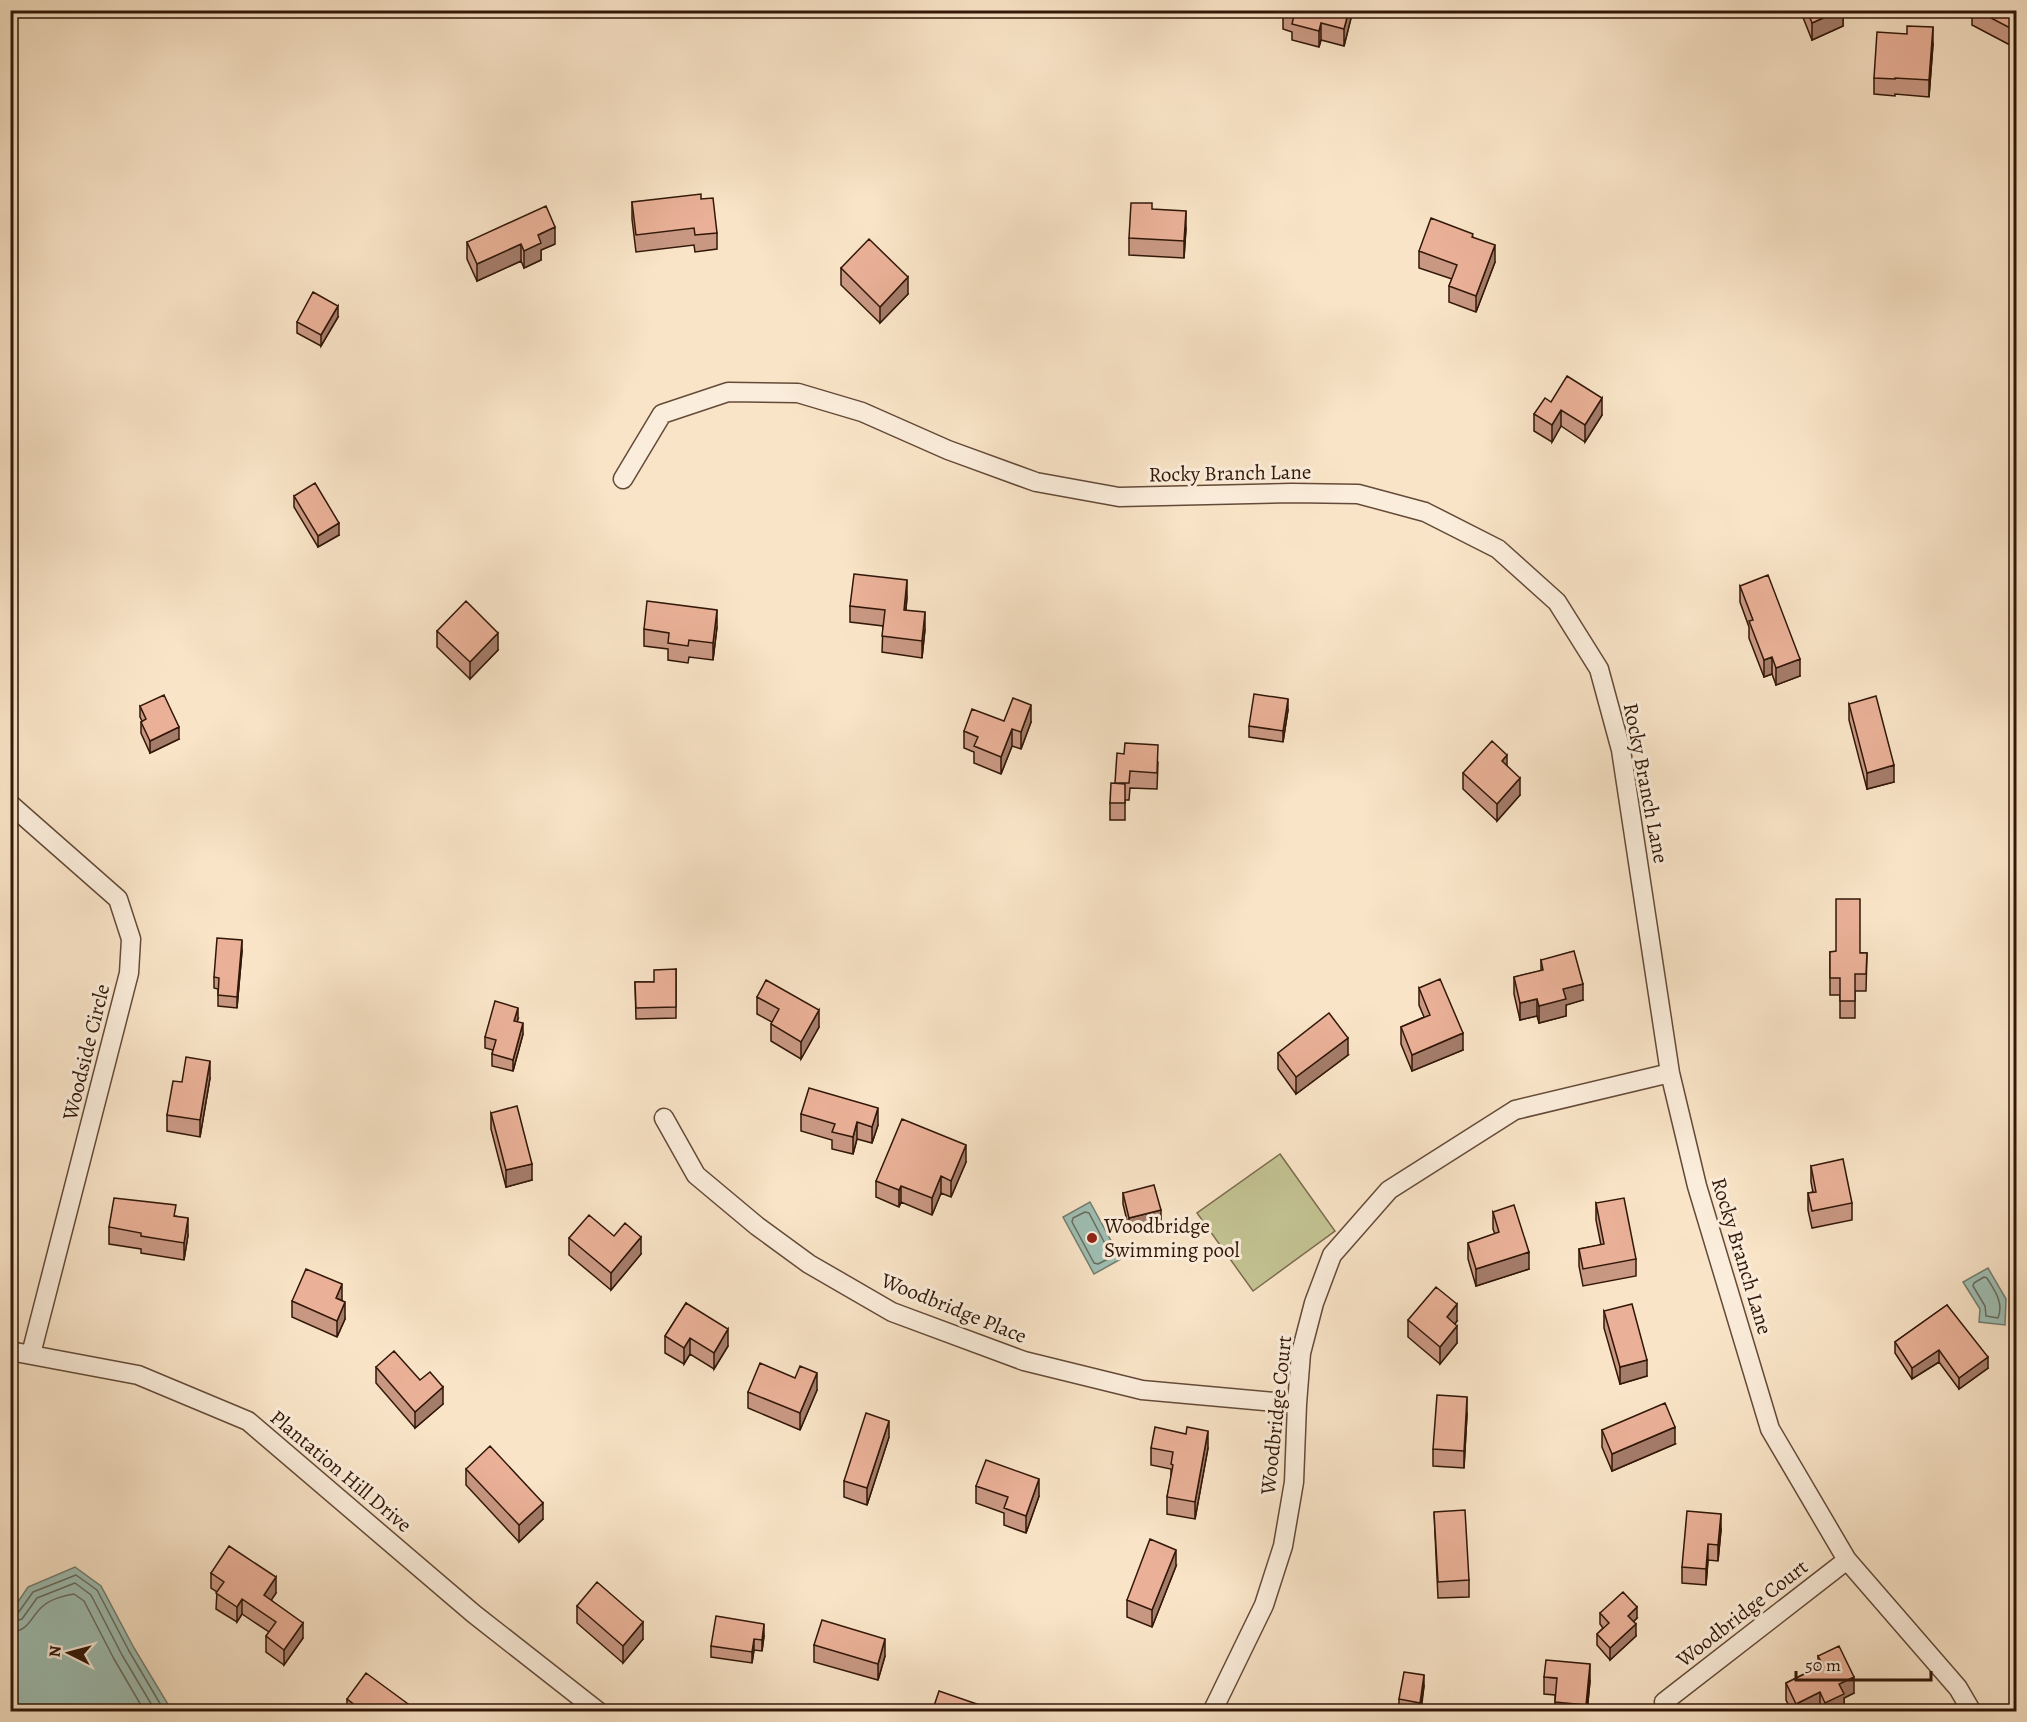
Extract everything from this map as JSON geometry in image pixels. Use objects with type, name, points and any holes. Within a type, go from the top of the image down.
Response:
[{"type":"street","name":"Rocky Branch Lane","points":[[623,479],[662,414],[728,392],[798,393],[862,412],[948,450],[1036,482],[1119,497],[1292,493],[1358,494],[1425,512],[1497,549],[1557,602],[1599,669],[1621,750],[1670,1073],[1697,1186],[1770,1429],[1847,1560],[1958,1688],[1972,1712]]},
{"type":"street","name":"Woodside Circle","points":[[10,804],[118,899],[131,939],[129,972],[31,1354]]},
{"type":"street","name":"Woodbridge Court","points":[[1212,1712],[1264,1605],[1283,1546],[1294,1482],[1301,1353],[1314,1303],[1332,1255],[1389,1190],[1515,1110],[1670,1073]]},
{"type":"street","name":"Woodbridge Place","points":[[664,1118],[696,1175],[748,1219],[809,1264],[892,1312],[1024,1361],[1142,1390],[1297,1404]]},
{"type":"street","name":"Plantation Hill Drive","points":[[10,1351],[138,1375],[248,1421],[474,1614],[599,1712]]},
{"type":"street","name":"Woodbridge Court","points":[[1664,1701],[1847,1560]]},
{"type":"shaded area","points":[[1280,1154],[1335,1231],[1253,1291],[1197,1213]]},
{"type":"water","name":"Woodbridge Swimming pool","points":[[1090,1202],[1121,1259],[1094,1274],[1063,1217]]},
{"type":"water","points":[[1988,1268],[2006,1299],[2005,1325],[1979,1322],[1980,1309],[1963,1282]]},
{"type":"water","points":[[75,1567],[101,1586],[134,1648],[172,1711],[11,1711],[11,1612],[28,1587]]},
{"type":"building","points":[[1284,10],[1349,10],[1344,29],[1321,23],[1319,31],[1292,24],[1294,15],[1283,12]]},
{"type":"building","points":[[1807,10],[1841,10],[1812,23]]},
{"type":"building","points":[[1976,10],[2015,10],[2013,14],[2016,16],[2010,28]]},
{"type":"building","points":[[1907,26],[1933,27],[1929,80],[1874,78],[1877,32],[1907,34]]},
{"type":"building","points":[[701,194],[701,199],[713,198],[717,233],[695,235],[694,228],[636,235],[632,202]]},
{"type":"building","points":[[1131,203],[1152,203],[1152,209],[1186,211],[1184,241],[1129,238]]},
{"type":"building","points":[[546,206],[555,227],[538,235],[541,243],[524,251],[521,244],[477,264],[467,242]]},
{"type":"building","points":[[1431,218],[1495,245],[1476,296],[1449,286],[1457,265],[1419,251]]},
{"type":"building","points":[[869,239],[908,277],[880,307],[841,268]]},
{"type":"building","points":[[313,292],[338,306],[321,335],[297,322]]},
{"type":"building","points":[[1567,376],[1602,398],[1585,425],[1561,410],[1552,425],[1534,414],[1545,398],[1551,402]]},
{"type":"building","points":[[315,483],[339,523],[318,536],[294,496]]},
{"type":"building","points":[[854,574],[907,580],[904,610],[925,612],[922,641],[882,636],[885,610],[850,606]]},
{"type":"building","points":[[1768,575],[1800,659],[1776,668],[1772,657],[1764,660],[1749,621],[1753,620],[1740,586]]},
{"type":"building","points":[[10,594],[17,601],[10,608]]},
{"type":"building","points":[[466,601],[498,633],[470,662],[437,631]]},
{"type":"building","points":[[647,601],[717,610],[713,643],[689,640],[688,646],[668,643],[669,633],[644,629]]},
{"type":"building","points":[[1254,694],[1288,699],[1283,731],[1249,726]]},
{"type":"building","points":[[164,695],[179,727],[150,741],[141,722],[146,719],[140,706]]},
{"type":"building","points":[[1876,696],[1894,765],[1867,773],[1849,704]]},
{"type":"building","points":[[1013,698],[1031,705],[1021,732],[1012,729],[1001,757],[974,746],[978,737],[964,731],[972,709],[1004,721]]},
{"type":"building","points":[[1492,741],[1507,755],[1502,761],[1520,778],[1497,804],[1463,773]]},
{"type":"building","points":[[1125,743],[1158,745],[1157,773],[1130,771],[1129,783],[1115,783],[1117,753],[1124,754]]},
{"type":"building","points":[[1111,783],[1125,784],[1125,803],[1110,803]]},
{"type":"building","points":[[1836,899],[1860,899],[1860,953],[1867,953],[1866,974],[1855,974],[1855,1001],[1840,1001],[1840,978],[1830,978],[1830,952],[1836,951]]},
{"type":"building","points":[[217,938],[242,940],[237,997],[218,995],[219,978],[214,977]]},
{"type":"building","points":[[1574,951],[1583,984],[1563,989],[1566,999],[1539,1006],[1537,999],[1520,1003],[1514,977],[1543,970],[1541,960]]},
{"type":"building","points":[[676,969],[676,1007],[636,1008],[635,982],[654,982],[654,970]]},
{"type":"building","points":[[1440,979],[1463,1033],[1412,1055],[1401,1027],[1430,1015],[1419,988]]},
{"type":"building","points":[[766,980],[819,1010],[801,1042],[771,1024],[779,1009],[757,997]]},
{"type":"building","points":[[495,1001],[518,1008],[514,1021],[523,1023],[513,1060],[492,1054],[496,1040],[485,1037]]},
{"type":"building","points":[[1329,1013],[1348,1038],[1296,1077],[1278,1053]]},
{"type":"building","points":[[186,1057],[210,1061],[200,1120],[167,1115],[173,1081],[182,1082]]},
{"type":"building","points":[[809,1088],[878,1108],[872,1127],[857,1122],[853,1137],[832,1132],[835,1124],[801,1114]]},
{"type":"building","points":[[517,1106],[532,1164],[506,1170],[491,1113]]},
{"type":"building","points":[[902,1119],[966,1145],[951,1181],[941,1176],[932,1198],[901,1186],[899,1190],[876,1181]]},
{"type":"building","points":[[1843,1159],[1852,1203],[1812,1211],[1808,1193],[1816,1192],[1811,1166]]},
{"type":"building","points":[[1154,1185],[1161,1210],[1129,1218],[1123,1193]]},
{"type":"building","points":[[114,1198],[176,1205],[174,1216],[188,1218],[184,1243],[141,1236],[141,1233],[109,1227]]},
{"type":"building","points":[[1624,1198],[1636,1259],[1583,1269],[1579,1249],[1604,1244],[1596,1203]]},
{"type":"building","points":[[1514,1205],[1529,1252],[1476,1269],[1468,1243],[1499,1232],[1493,1212]]},
{"type":"building","points":[[589,1215],[614,1236],[625,1223],[641,1237],[611,1273],[569,1238]]},
{"type":"building","points":[[306,1269],[342,1284],[336,1298],[345,1302],[337,1321],[292,1301]]},
{"type":"building","points":[[1436,1287],[1457,1304],[1447,1317],[1457,1326],[1440,1347],[1408,1320]]},
{"type":"building","points":[[686,1303],[728,1329],[714,1353],[690,1338],[684,1348],[665,1336]]},
{"type":"building","points":[[1632,1304],[1647,1360],[1620,1367],[1604,1311]]},
{"type":"building","points":[[1947,1305],[1988,1357],[1959,1378],[1939,1350],[1912,1368],[1895,1342]]},
{"type":"building","points":[[394,1351],[420,1380],[430,1372],[443,1387],[415,1412],[376,1367]]},
{"type":"building","points":[[760,1363],[795,1378],[800,1366],[817,1373],[800,1413],[748,1392]]},
{"type":"building","points":[[1437,1395],[1467,1397],[1464,1451],[1433,1449]]},
{"type":"building","points":[[1665,1403],[1675,1427],[1612,1454],[1602,1430]]},
{"type":"building","points":[[866,1413],[889,1421],[867,1488],[844,1481]]},
{"type":"building","points":[[1155,1427],[1186,1434],[1187,1427],[1208,1431],[1195,1502],[1167,1497],[1173,1452],[1151,1448]]},
{"type":"building","points":[[490,1446],[543,1503],[519,1525],[466,1469]]},
{"type":"building","points":[[986,1460],[1039,1479],[1026,1516],[1004,1508],[1008,1497],[976,1486]]},
{"type":"building","points":[[2016,1507],[2016,1521],[2010,1512]]},
{"type":"building","points":[[1465,1510],[1469,1580],[1438,1582],[1434,1512]]},
{"type":"building","points":[[1687,1511],[1721,1514],[1718,1545],[1708,1544],[1706,1569],[1682,1567]]},
{"type":"building","points":[[1150,1539],[1176,1550],[1152,1610],[1127,1600]]},
{"type":"building","points":[[229,1546],[276,1577],[264,1595],[303,1623],[284,1650],[266,1636],[276,1622],[242,1599],[237,1607],[216,1593],[224,1582],[211,1573]]},
{"type":"building","points":[[597,1582],[643,1622],[623,1646],[577,1606]]},
{"type":"building","points":[[1623,1592],[1637,1607],[1628,1616],[1636,1624],[1610,1648],[1597,1634],[1609,1623],[1600,1613]]},
{"type":"building","points":[[716,1616],[764,1624],[762,1640],[754,1639],[752,1652],[711,1646]]},
{"type":"building","points":[[822,1620],[885,1639],[878,1664],[814,1645]]},
{"type":"building","points":[[1839,1646],[1854,1677],[1839,1684],[1844,1694],[1825,1703],[1820,1692],[1796,1704],[1786,1683],[1823,1665],[1818,1656]]},
{"type":"building","points":[[1546,1660],[1590,1664],[1586,1705],[1555,1702],[1557,1678],[1544,1677]]},
{"type":"building","points":[[1404,1672],[1424,1675],[1420,1703],[1399,1699]]},
{"type":"building","points":[[366,1673],[419,1712],[364,1712],[347,1699]]},
{"type":"building","points":[[939,1691],[1000,1712],[932,1712]]},
{"type":"place","name":"Woodbridge Swimming pool","points":[[1092,1238]]}]
